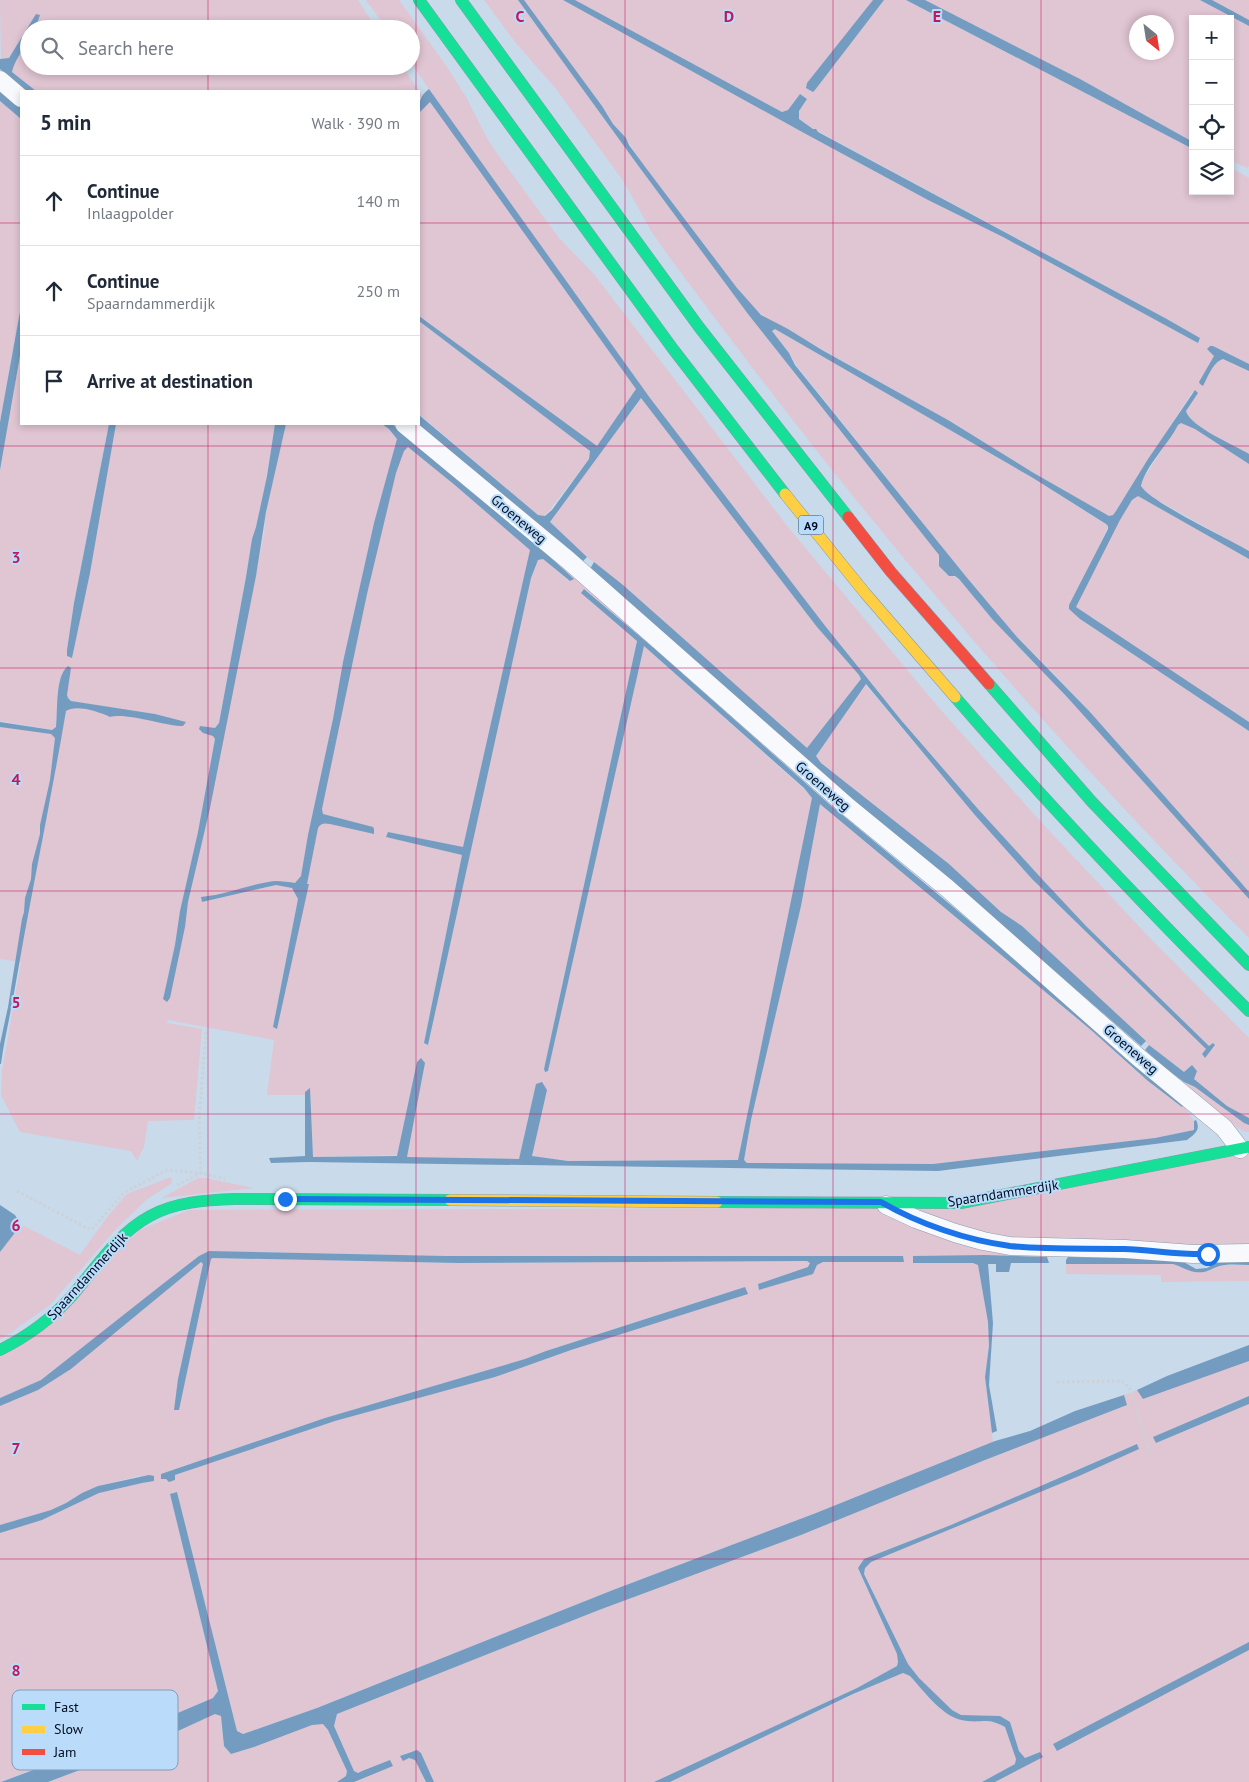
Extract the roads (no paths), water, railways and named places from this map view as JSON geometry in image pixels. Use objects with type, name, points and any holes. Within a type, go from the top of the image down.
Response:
[{"type":"main road","name":"A9","points":[[419,0],[673,349],[865,593],[998,747],[1068,824],[1150,912],[1249,1011]]},
{"type":"main road","name":"A9","points":[[461,0],[699,327],[891,572],[1092,802],[1249,965]]},
{"type":"main road","name":"Spaarndammerdijk","points":[[0,1350],[30,1334],[50,1318],[70,1298],[132,1226],[153,1214],[188,1203],[229,1200],[306,1199],[950,1203],[973,1201],[1244,1148]]},
{"type":"street","points":[[0,80],[20,97]]},
{"type":"street","name":"Groeneweg","points":[[405,425],[568,560],[848,807],[947,888],[1138,1057],[1224,1128],[1244,1148]]},
{"type":"street","points":[[881,1202],[916,1219],[955,1233],[1010,1246],[1125,1249],[1193,1254],[1249,1253]]},
{"type":"water","points":[[518,0],[524,0],[646,168],[737,288],[761,315],[948,420],[1032,472],[1109,516],[1113,515],[1116,511],[1148,459],[1195,390],[1198,393],[1186,411],[1189,417],[1204,429],[1249,454],[1249,464],[1195,429],[1181,423],[1147,470],[1141,486],[1147,493],[1159,501],[1249,551],[1249,559],[1138,496],[1132,500],[1120,520],[1076,607],[1249,722],[1249,731],[1080,619],[1069,609],[1069,605],[1108,529],[1106,524],[1033,478],[775,329],[772,331],[789,353],[795,365],[968,579],[1017,637],[1090,712],[1237,878],[1249,892],[1249,899],[1067,697],[993,620],[959,579],[955,576],[949,576],[939,566],[939,555],[748,314]]},
{"type":"water","points":[[563,0],[575,0],[782,112],[788,110],[800,94],[807,99],[799,111],[799,119],[813,129],[1165,318],[1200,338],[1198,343],[1003,237],[928,200]]},
{"type":"water","points":[[873,0],[884,0],[815,90],[813,92],[806,88],[807,83]]},
{"type":"water","points":[[906,0],[925,0],[1080,79],[1189,140],[1189,147]]},
{"type":"water","points":[[1200,0],[1212,0],[1249,20],[1249,26],[1234,18],[1234,15],[1228,15]]},
{"type":"water","points":[[36,14],[40,15],[38,20],[32,20]]},
{"type":"water","points":[[20,40],[20,54],[12,72],[35,90],[25,90],[0,69],[0,59],[9,58]]},
{"type":"water","points":[[429,89],[650,398],[826,627],[901,720],[978,809],[1086,926],[1209,1046],[1213,1043],[1215,1045],[1205,1058],[1202,1054],[1206,1049],[1032,879],[974,814],[866,684],[816,756],[821,763],[949,864],[1001,912],[1022,926],[1146,1041],[1141,1046],[954,884],[856,805],[590,569],[594,562],[623,585],[807,748],[861,679],[817,627],[641,398],[550,522],[587,557],[581,563],[414,425],[420,425],[420,416],[538,515],[545,516],[552,510],[589,459],[590,451],[420,322],[420,317],[597,446],[636,389],[430,102],[420,112],[420,102]]},
{"type":"water","points":[[0,90],[20,107],[20,118],[0,101]]},
{"type":"water","points":[[20,312],[20,356],[0,470],[0,422]]},
{"type":"water","points":[[1210,346],[1249,364],[1249,371],[1223,359],[1214,366],[1203,386],[1199,382],[1214,356],[1207,349]]},
{"type":"water","points":[[109,425],[116,425],[90,573],[72,658],[67,656],[67,650],[74,603]]},
{"type":"water","points":[[275,425],[286,425],[266,512],[256,576],[210,808],[188,902],[185,927],[170,998],[167,1002],[163,999],[198,832],[215,739],[199,729],[200,726],[215,728],[219,723],[252,539],[267,476]]},
{"type":"water","points":[[383,425],[393,425],[538,546],[574,579],[570,581],[543,559],[538,560],[531,578],[428,1045],[424,1043],[462,855],[386,837],[388,832],[463,847],[530,550],[408,447],[404,451],[396,473],[367,594],[322,809],[323,814],[373,827],[374,834],[328,824],[322,824],[318,828],[307,884],[309,884],[277,1029],[273,1027],[298,899],[292,888],[276,885],[202,902],[201,897],[275,881],[295,883],[301,876],[343,662],[374,523],[397,439]]},
{"type":"water","points":[[584,589],[656,650],[828,803],[952,906],[1183,1105],[1182,1107],[1148,1081],[1091,1030],[820,804],[801,906],[751,1120],[744,1160],[747,1163],[933,1164],[1155,1138],[1194,1130],[1194,1121],[1196,1120],[1198,1126],[1195,1134],[1187,1140],[938,1171],[271,1163],[269,1158],[305,1156],[305,1092],[310,1088],[313,1157],[397,1156],[417,1062],[421,1058],[425,1063],[407,1157],[519,1159],[536,1084],[542,1082],[547,1090],[532,1156],[568,1161],[738,1160],[812,798],[804,788],[644,646],[548,1071],[545,1072],[544,1069],[637,641],[581,593]]},
{"type":"water","points":[[68,666],[71,668],[67,695],[71,701],[155,714],[186,722],[183,726],[126,716],[110,717],[94,711],[76,708],[66,711],[0,1064],[0,1044],[8,1007],[25,898],[31,879],[32,864],[40,834],[40,825],[50,780],[55,738],[51,734],[0,727],[0,722],[52,730],[56,727],[59,685],[61,677]]},
{"type":"water","points":[[1149,1045],[1184,1072],[1192,1065],[1197,1071],[1194,1079],[1227,1106],[1249,1118],[1249,1125],[1165,1068],[1145,1050]]},
{"type":"water","points":[[0,1205],[15,1215],[19,1222],[14,1234],[0,1252]]},
{"type":"water","points":[[209,1251],[446,1256],[903,1256],[904,1262],[823,1262],[817,1265],[813,1274],[759,1290],[758,1284],[808,1267],[810,1263],[807,1261],[458,1263],[213,1258],[211,1259],[179,1410],[174,1410],[178,1379],[203,1264],[201,1262],[71,1369],[38,1390],[0,1406],[0,1398],[41,1380],[199,1256]]},
{"type":"water","points":[[985,1255],[1047,1257],[1049,1263],[1011,1263],[1009,1272],[996,1272],[996,1264],[988,1264],[993,1323],[989,1385],[997,1431],[992,1433],[985,1377],[989,1346],[988,1322],[978,1265],[973,1263],[913,1263],[913,1256]]},
{"type":"water","points":[[1068,1257],[1146,1258],[1182,1261],[1196,1269],[1207,1268],[1219,1261],[1249,1260],[1249,1265],[1225,1265],[1207,1271],[1195,1272],[1173,1264],[1066,1264]]},
{"type":"water","points":[[745,1287],[748,1294],[571,1350],[495,1377],[335,1421],[175,1475],[175,1480],[169,1482],[166,1479],[161,1479],[161,1474],[325,1418],[525,1359]]},
{"type":"water","points":[[1249,1345],[1249,1361],[1143,1399],[1137,1390],[1167,1376]]},
{"type":"water","points":[[1124,1395],[1127,1405],[985,1460],[801,1535],[599,1610],[337,1714],[334,1726],[354,1771],[358,1773],[390,1760],[393,1766],[354,1782],[337,1782],[346,1776],[347,1771],[328,1730],[323,1724],[312,1725],[231,1754],[224,1746],[221,1716],[215,1714],[178,1731],[178,1713],[213,1698],[218,1691],[170,1494],[177,1492],[237,1731],[243,1734],[317,1708],[995,1441],[1030,1431],[1075,1411]]},
{"type":"water","points":[[1249,1396],[1249,1404],[1156,1443],[1153,1437]]},
{"type":"water","points":[[1137,1444],[1139,1449],[1079,1476],[871,1562],[865,1568],[864,1574],[908,1664],[919,1678],[952,1710],[961,1715],[1000,1716],[1010,1722],[1019,1751],[1025,1758],[1040,1752],[1043,1757],[995,1782],[982,1782],[1015,1764],[1016,1759],[1005,1727],[994,1722],[967,1721],[950,1715],[935,1704],[910,1676],[903,1673],[853,1694],[670,1782],[654,1782],[857,1688],[897,1666],[897,1654],[858,1568],[864,1559],[951,1525]]},
{"type":"water","points":[[149,1475],[154,1476],[154,1481],[99,1493],[42,1520],[0,1533],[0,1525],[51,1510],[98,1486]]},
{"type":"water","points":[[1249,1642],[1249,1650],[1057,1751],[1053,1744]]},
{"type":"water","points":[[417,1750],[421,1753],[434,1782],[426,1782],[415,1760],[409,1758],[403,1761],[400,1756]]},
{"type":"water","points":[[33,1770],[80,1770],[48,1782],[1,1782]]}]
